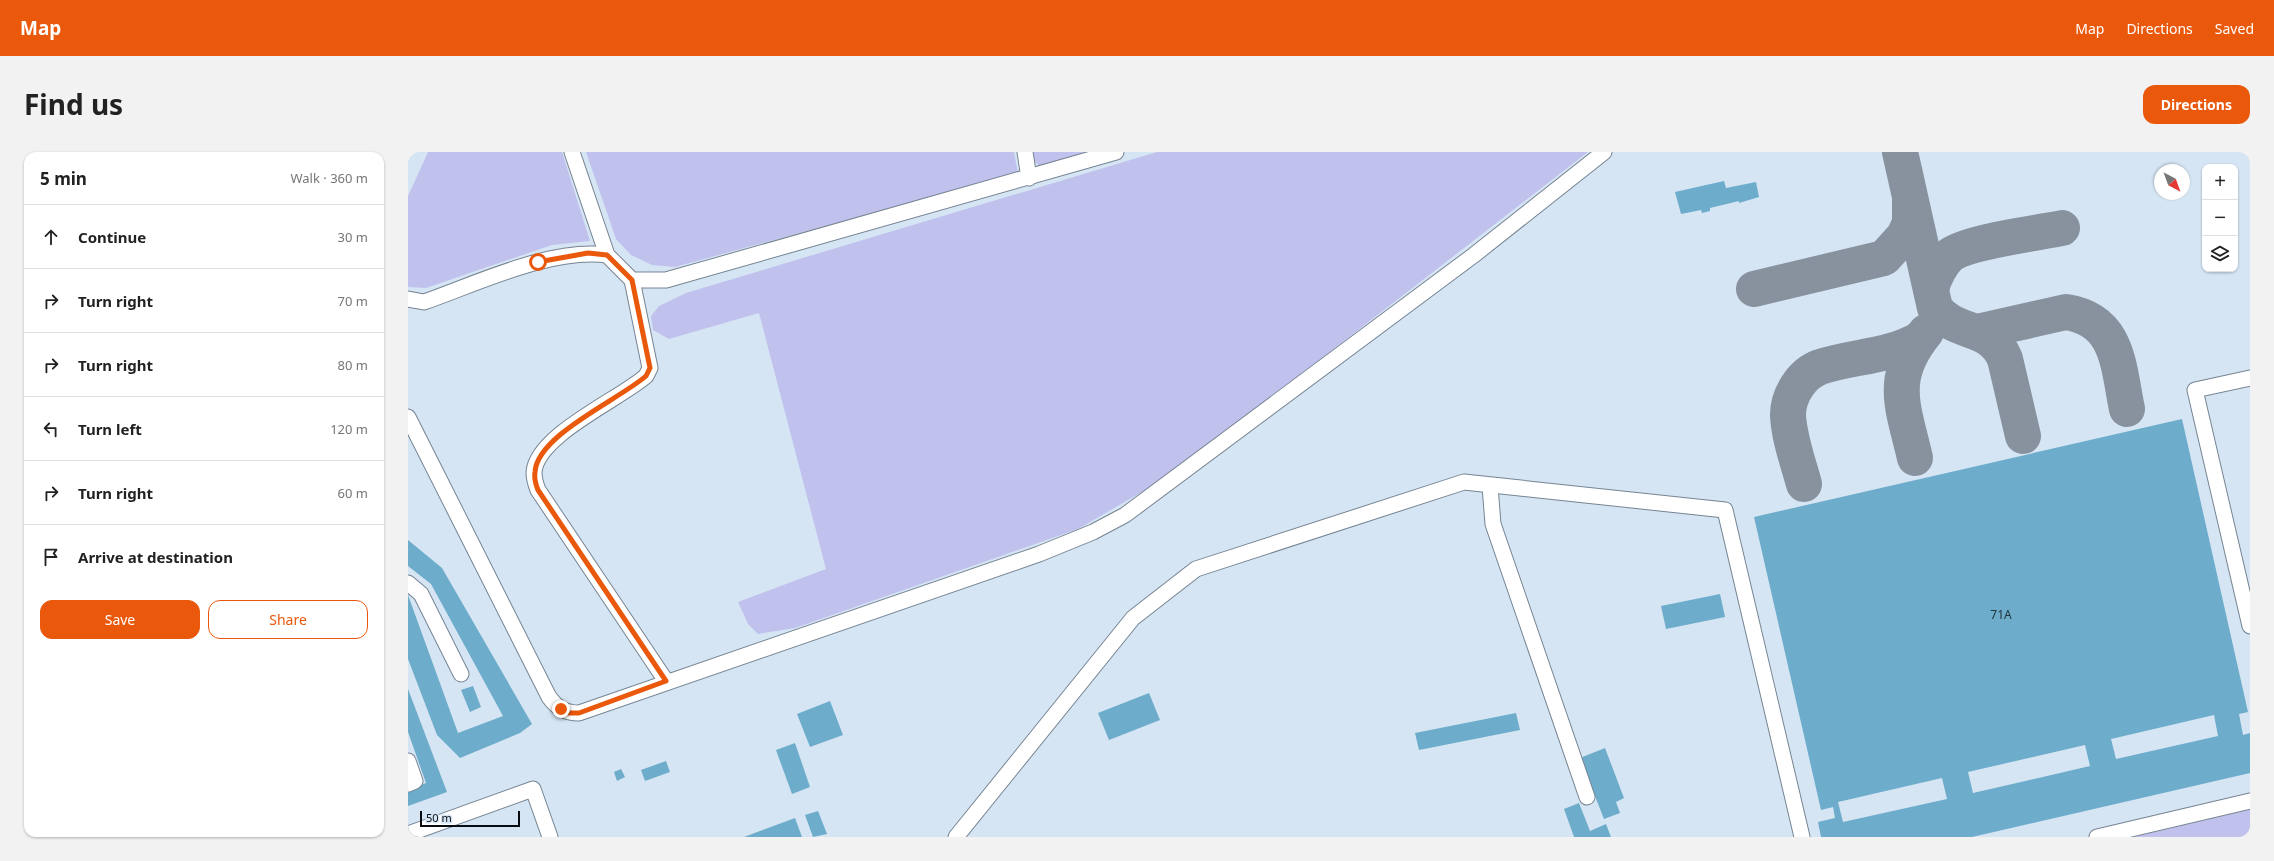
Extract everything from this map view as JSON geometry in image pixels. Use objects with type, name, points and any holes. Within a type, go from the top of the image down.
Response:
[{"type":"lane","points":[[572,152],[607,255],[632,280],[650,368],[646,376],[568,428],[540,456],[534,472],[538,490],[666,681]]},
{"type":"lane","points":[[1025,152],[1029,178]]},
{"type":"lane","points":[[632,280],[666,280],[1029,178],[1116,152]]},
{"type":"lane","points":[[408,417],[549,697],[555,705],[568,713],[579,713],[666,681],[1039,554],[1093,532],[1125,515],[1468,259],[1604,152]]},
{"type":"lane","points":[[408,299],[424,302],[538,262],[588,253],[607,255]]},
{"type":"lane","points":[[2250,378],[2195,390],[2245,584],[2250,626]]},
{"type":"lane","points":[[956,837],[1133,618],[1196,569],[1464,482],[1724,510],[1802,837]]},
{"type":"lane","points":[[1490,486],[1493,524],[1587,797]]},
{"type":"lane","points":[[408,583],[421,594],[461,674]]},
{"type":"lane","points":[[408,761],[416,781],[408,784]]},
{"type":"lane","points":[[408,834],[533,789],[550,837]]},
{"type":"lane","points":[[2097,837],[2250,801]]},
{"type":"shaded area","points":[[428,152],[562,152],[590,241],[552,245],[426,288],[408,287],[408,196]]},
{"type":"shaded area","points":[[586,152],[1014,152],[1018,173],[675,267],[652,265],[631,255],[616,239]]},
{"type":"shaded area","points":[[1033,152],[1093,152],[1041,167],[1034,161]]},
{"type":"shaded area","points":[[1157,152],[1588,152],[1171,475],[1078,529],[795,628],[758,634],[748,624],[738,602],[826,569],[759,313],[669,339],[653,330],[651,316],[659,306],[686,293]]},
{"type":"shaded area","points":[[2250,809],[2250,837],[2137,837],[2138,836]]},
{"type":"building","points":[[1724,181],[1726,188],[1756,182],[1759,197],[1739,203],[1739,201],[1710,208],[1710,211],[1702,213],[1701,210],[1681,214],[1675,192]]},
{"type":"building","points":[[2182,419],[2248,712],[2239,714],[2243,735],[2250,733],[2250,773],[1972,837],[1821,837],[1818,822],[1835,818],[1833,807],[1821,810],[1754,517]],"holes":[[[2214,715],[2218,736],[2116,759],[2111,739]],[[2085,745],[2090,766],[1973,793],[1968,772]],[[1942,778],[1947,799],[1843,822],[1838,802]]]},
{"type":"building","points":[[408,540],[442,568],[532,724],[520,733],[460,758],[437,735],[408,659],[408,595],[458,733],[503,716],[431,584],[408,566]]},
{"type":"building","points":[[1720,594],[1725,617],[1666,629],[1661,606]]},
{"type":"building","points":[[473,686],[481,707],[470,712],[461,690]]},
{"type":"building","points":[[408,689],[447,792],[408,806],[408,790],[426,783],[408,732]]},
{"type":"building","points":[[1149,693],[1160,720],[1109,740],[1098,713]]},
{"type":"building","points":[[830,701],[843,735],[810,747],[797,714]]},
{"type":"building","points":[[1516,713],[1520,730],[1419,750],[1415,733]]},
{"type":"building","points":[[795,743],[810,787],[792,794],[776,750]]},
{"type":"building","points":[[1605,748],[1624,798],[1616,802],[1620,813],[1604,819],[1580,758]]},
{"type":"building","points":[[666,761],[670,772],[645,781],[641,770]]},
{"type":"building","points":[[621,769],[625,777],[617,781],[614,772]]},
{"type":"building","points":[[1579,803],[1590,831],[1606,824],[1611,837],[1574,837],[1564,809]]},
{"type":"building","points":[[818,811],[827,834],[813,837],[805,815]]},
{"type":"building","points":[[795,818],[802,837],[744,837]]},
{"type":"taxiway","points":[[1900,152],[1935,308],[1943,317],[1952,323],[1982,335],[1991,340],[1999,348],[2005,359],[2023,436]]},
{"type":"taxiway","points":[[1754,289],[1884,258],[1904,236],[1910,223],[1910,202]]},
{"type":"taxiway","points":[[1931,288],[1943,263],[1949,256],[1957,251],[1985,242],[2062,228]]},
{"type":"taxiway","points":[[1977,332],[2066,312],[2083,317],[2097,324],[2113,347],[2118,362],[2127,409]]},
{"type":"taxiway","points":[[1915,458],[1903,407],[1903,378],[1914,348],[1926,332]]},
{"type":"taxiway","points":[[1804,484],[1792,441],[1788,415],[1790,400],[1797,386],[1813,370],[1820,367],[1832,363],[1883,353],[1908,345],[1920,339]]},
{"type":"route","points":[[538,262],[588,253],[607,255],[632,280],[650,368],[646,376],[640,382],[568,428],[540,456],[534,472],[538,490],[666,681],[579,713],[568,713],[561,709]]}]
